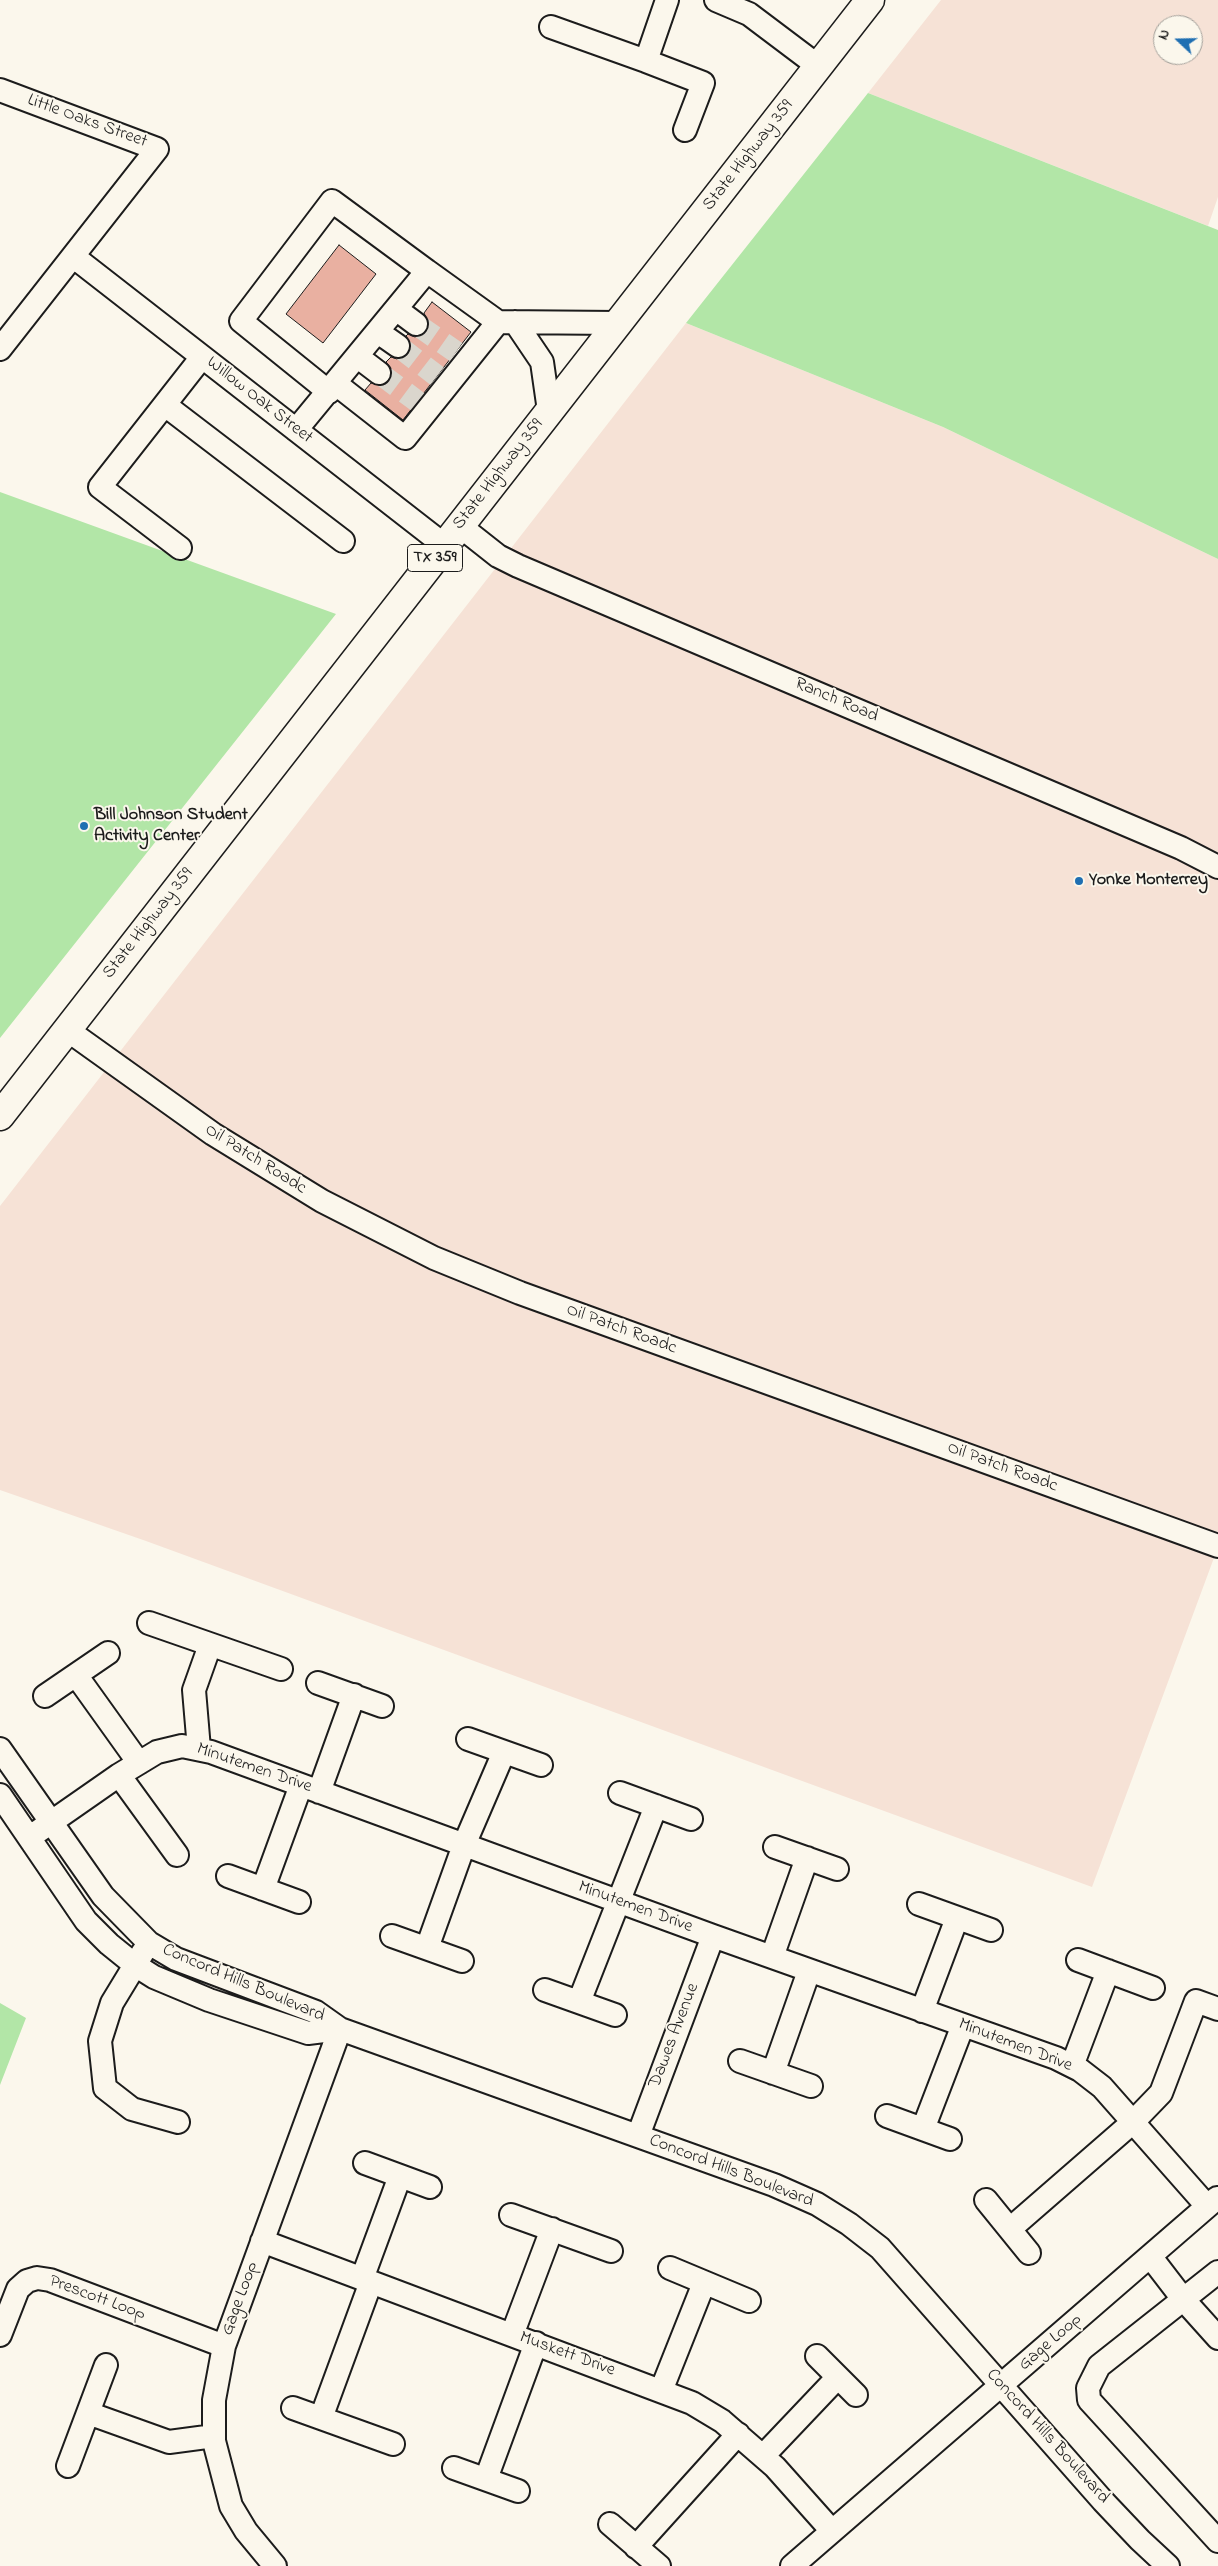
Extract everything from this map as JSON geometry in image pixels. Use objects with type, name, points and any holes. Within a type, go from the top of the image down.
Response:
[{"type":"main road","name":"State Highway 359","points":[[0,1116],[870,0]]},
{"type":"street","points":[[646,61],[667,0]]},
{"type":"street","points":[[716,0],[749,14],[818,66]]},
{"type":"street","points":[[551,27],[703,83],[685,130]]},
{"type":"street","name":"Little Oaks Street","points":[[0,90],[157,149],[74,257]]},
{"type":"street","points":[[549,411],[542,362],[507,322],[426,271],[332,201],[241,321],[405,438],[423,406],[462,356],[507,322],[562,324],[618,323]]},
{"type":"street","points":[[0,349],[74,257]]},
{"type":"street","name":"Willow Oak Street","points":[[74,257],[296,430],[452,536]]},
{"type":"street","points":[[296,430],[333,388],[426,271]]},
{"type":"street","points":[[396,309],[416,324]]},
{"type":"street","points":[[378,332],[398,346]]},
{"type":"street","points":[[180,548],[100,487],[202,357]]},
{"type":"street","points":[[358,357],[378,373]]},
{"type":"street","points":[[164,405],[343,541]]},
{"type":"street","name":"Ranch Road","points":[[452,536],[518,566],[1172,845],[1218,867]]},
{"type":"street","name":"Oil Patch Roadc","points":[[66,1029],[213,1134],[322,1201],[434,1258],[520,1293],[1218,1546]]},
{"type":"street","points":[[149,1623],[281,1669]]},
{"type":"street","points":[[199,1748],[194,1690],[210,1645]]},
{"type":"street","points":[[45,1696],[108,1653]]},
{"type":"street","points":[[76,1675],[139,1763]]},
{"type":"street","points":[[318,1683],[382,1706]]},
{"type":"street","points":[[263,1888],[354,1695]]},
{"type":"street","points":[[468,1739],[541,1764]]},
{"type":"street","name":"Minutemen Drive","points":[[30,1837],[119,1775],[157,1752],[171,1747],[199,1748],[1072,2066],[1102,2087],[1133,2122],[1212,2202]]},
{"type":"street","name":"Concord Hills Boulevard","points":[[0,1750],[102,1896],[149,1943],[176,1960],[316,2012],[340,2029],[774,2185],[817,2204],[849,2224],[880,2248],[1134,2534],[1168,2566]]},
{"type":"street","points":[[427,1948],[464,1845],[504,1752]]},
{"type":"street","points":[[119,1775],[177,1855]]},
{"type":"street","points":[[620,1793],[691,1819]]},
{"type":"street","name":"Concord Hills Boulevard","points":[[0,1795],[86,1921],[108,1944],[135,1965],[154,1977],[209,2000],[308,2033],[340,2029]]},
{"type":"street","points":[[579,2002],[620,1902],[656,1806]]},
{"type":"street","points":[[775,1847],[837,1869]]},
{"type":"street","points":[[772,1957],[807,1858]]},
{"type":"street","points":[[228,1876],[299,1902]]},
{"type":"street","points":[[919,1904],[991,1930]]},
{"type":"street","points":[[922,2011],[957,1918]]},
{"type":"street","points":[[392,1936],[462,1961]]},
{"type":"street","name":"Dawes Avenue","points":[[638,2136],[713,1936]]},
{"type":"street","points":[[149,1943],[112,2003],[100,2041],[105,2088],[132,2109],[178,2122]]},
{"type":"street","points":[[1078,1960],[1153,1988]]},
{"type":"street","points":[[773,2073],[809,1971]]},
{"type":"street","points":[[1072,2066],[1108,1971]]},
{"type":"street","points":[[545,1990],[615,2015]]},
{"type":"street","points":[[1010,2229],[1133,2122],[1161,2093],[1196,2001],[1218,2009]]},
{"type":"street","points":[[923,2129],[963,2025]]},
{"type":"street","name":"Gage Loop","points":[[275,2566],[246,2530],[230,2506],[214,2436],[214,2400],[224,2346],[340,2029]]},
{"type":"street","points":[[740,2060],[811,2086]]},
{"type":"street","points":[[886,2116],[950,2139]]},
{"type":"street","points":[[365,2162],[430,2188]]},
{"type":"street","points":[[321,2418],[400,2176]]},
{"type":"street","points":[[986,2200],[1029,2252]]},
{"type":"street","name":"Gage Loop","points":[[792,2566],[1212,2202]]},
{"type":"street","points":[[511,2215],[612,2251]]},
{"type":"street","points":[[512,2335],[552,2229]]},
{"type":"street","name":"Muskett Drive","points":[[262,2241],[692,2403],[738,2434],[763,2456],[832,2531]]},
{"type":"street","points":[[1150,2256],[1183,2299],[1218,2338]]},
{"type":"street","points":[[670,2268],[749,2302]]},
{"type":"street","points":[[1218,2272],[1099,2366],[1088,2388],[1089,2400],[1218,2541]]},
{"type":"street","name":"Prescott Loop","points":[[0,2335],[18,2290],[27,2281],[37,2278],[50,2280],[224,2346]]},
{"type":"street","points":[[661,2391],[704,2282]]},
{"type":"street","points":[[486,2479],[536,2343]]},
{"type":"street","points":[[817,2356],[856,2395]]},
{"type":"street","points":[[68,2466],[106,2365]]},
{"type":"street","points":[[763,2456],[838,2377]]},
{"type":"street","points":[[292,2408],[393,2444]]},
{"type":"street","points":[[88,2413],[169,2442],[214,2436]]},
{"type":"street","points":[[636,2547],[738,2434]]},
{"type":"street","points":[[454,2468],[518,2491]]},
{"type":"street","points":[[610,2524],[659,2566]]},
{"type":"shaded area","points":[[941,0],[1218,0],[1218,197],[1208,226],[868,93]]},
{"type":"shaded area","points":[[686,323],[943,427],[1218,559],[1218,1547],[1092,1887],[146,1541],[0,1490],[0,1206]]},
{"type":"green space","points":[[868,93],[1218,230],[1218,559],[943,427],[686,323]]},
{"type":"green space","name":"Bill Johnson Student Activity Center","points":[[0,492],[336,614],[0,1038]]},
{"type":"green space","points":[[0,2003],[26,2018],[0,2085]]},
{"type":"building","points":[[339,245],[376,274],[323,343],[286,314]]},
{"type":"building","points":[[432,302],[471,332],[403,420],[365,390],[371,383],[384,385],[390,381],[391,368],[386,362],[391,357],[397,359],[408,354],[411,347],[406,336],[408,334],[415,337],[426,332],[429,325],[424,313]]},
{"type":"tunnel","points":[[416,324],[456,352]]},
{"type":"tunnel","points":[[398,346],[437,376]]},
{"type":"tunnel","points":[[379,373],[418,402]]},
{"type":"place","name":"Bill Johnson Student Activity Center","points":[[84,826]]},
{"type":"place","name":"Yonke Monterrey","points":[[1079,881]]}]
